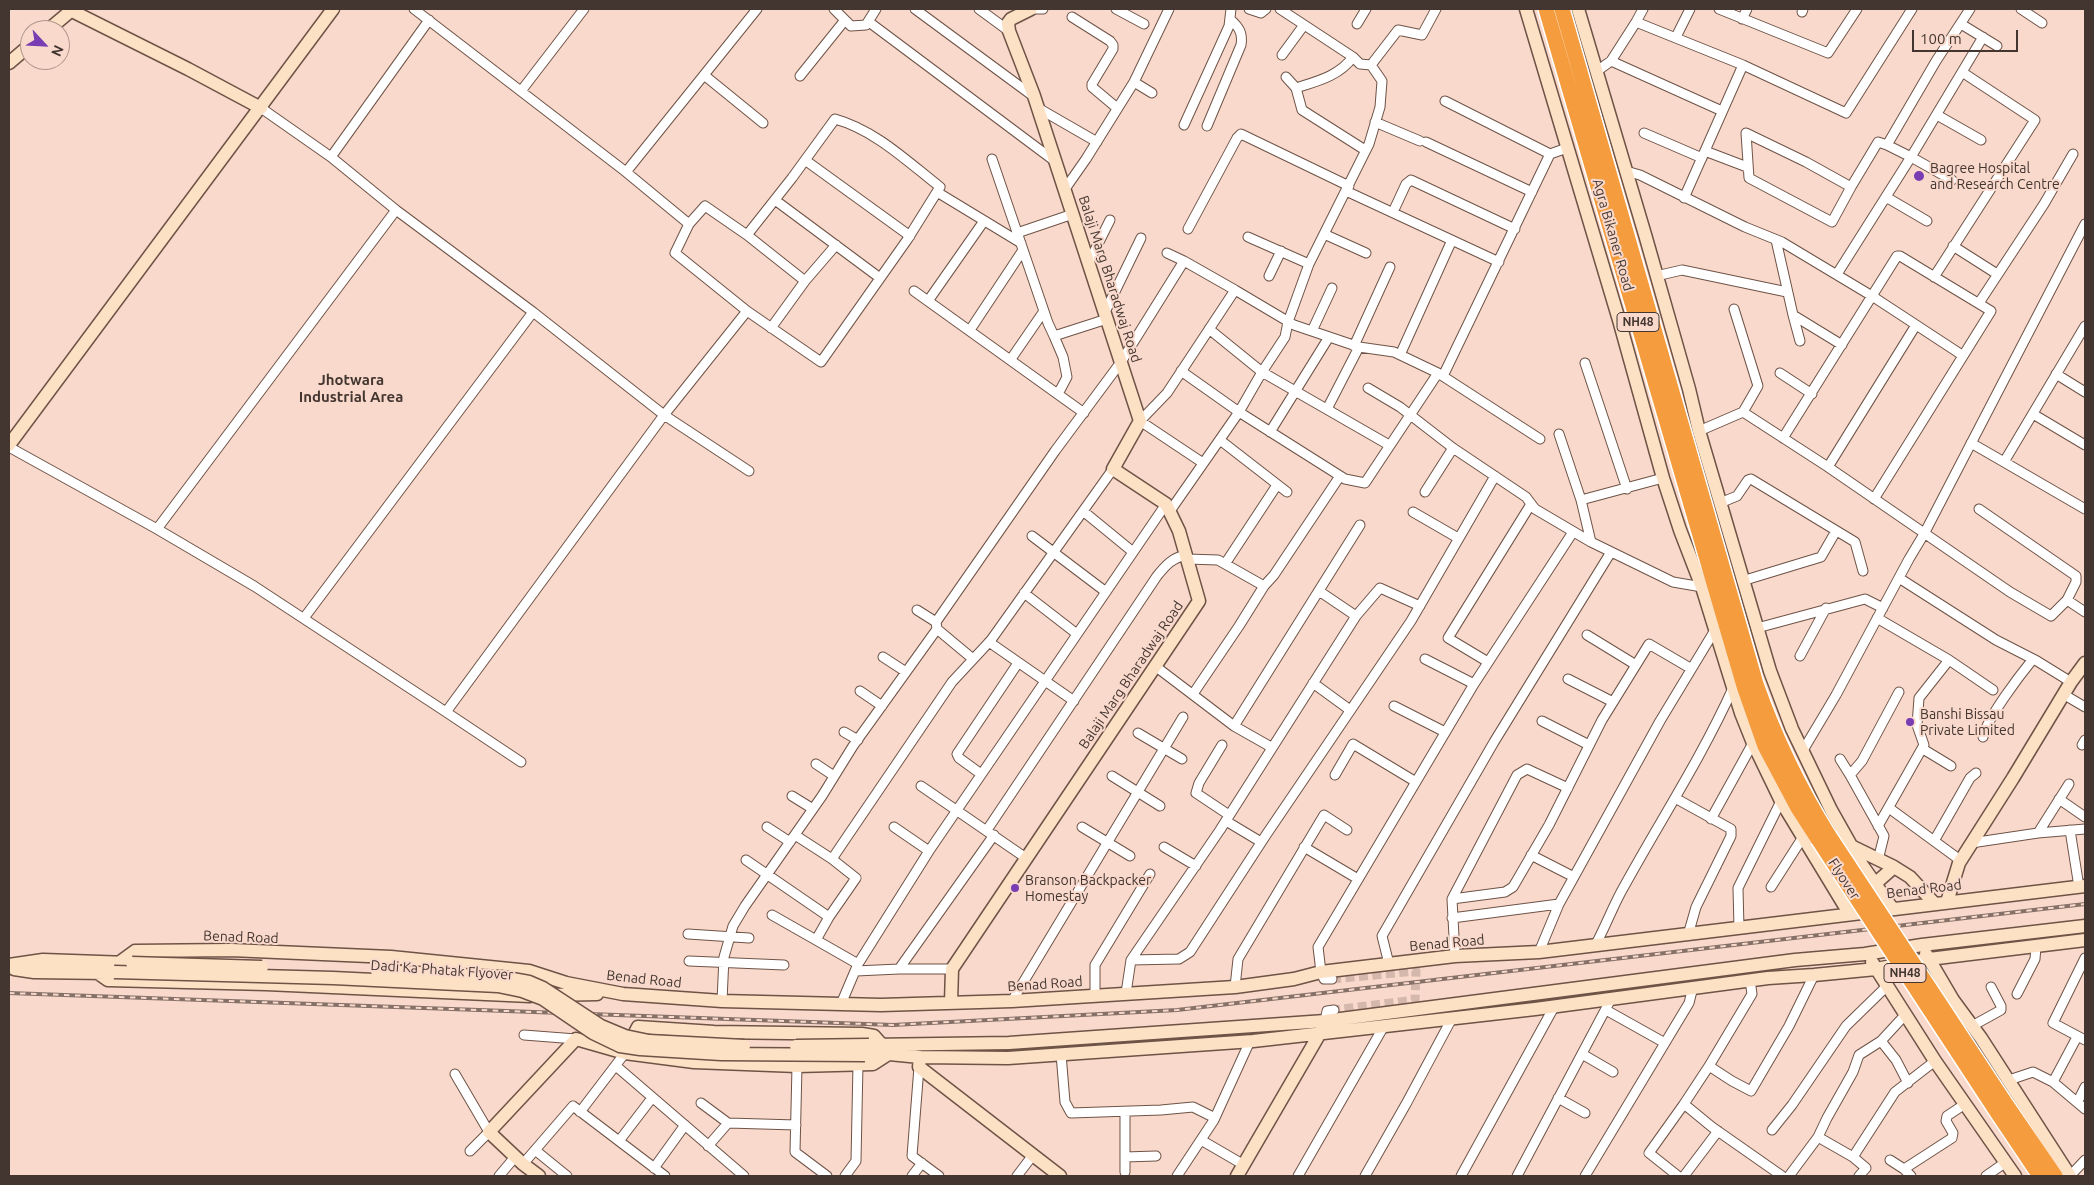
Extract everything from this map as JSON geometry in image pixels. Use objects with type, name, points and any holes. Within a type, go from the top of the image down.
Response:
[{"type":"highway","name":"Agra Bikaner Road","points":[[1546,9],[1728,632]]},
{"type":"highway","name":"NH48","points":[[1562,9],[1728,632]]},
{"type":"highway","name":"Flyover","points":[[1728,632],[1756,684],[1773,730],[1814,812],[1998,1103]]},
{"type":"highway","name":"NH48","points":[[1998,1103],[2040,1176]]},
{"type":"highway","name":"NH48","points":[[1998,1103],[2055,1176]]},
{"type":"main road","points":[[59,20],[71,9],[261,108]]},
{"type":"main road","points":[[9,446],[333,9]]},
{"type":"main road","points":[[1009,31],[1008,23],[1011,19],[1031,9]]},
{"type":"main road","points":[[1526,9],[1619,320],[1663,478],[1680,530],[1702,587],[1728,632],[1733,688],[1753,743],[1782,801],[1849,914],[1874,882],[1894,867]]},
{"type":"main road","points":[[1578,9],[1770,672],[1802,752],[1831,810],[1874,882],[1892,908]]},
{"type":"main road","name":"Balaji Marg Bharadwaj Road","points":[[1009,31],[1036,102],[1140,421]]},
{"type":"main road","points":[[9,63],[20,54]]},
{"type":"main road","points":[[1140,421],[1113,469],[1168,507]]},
{"type":"main road","name":"Balaji Marg Bharadwaj Road","points":[[952,969],[1199,601],[1179,531],[1168,507]]},
{"type":"main road","points":[[1853,847],[1910,877],[1940,902],[1960,860],[2063,694],[2085,662]]},
{"type":"main road","name":"Benad Road","points":[[9,966],[43,960],[122,966],[135,951],[231,950],[391,958],[529,971],[566,983],[623,994],[722,1001],[841,1004],[1012,1002],[1235,987],[1294,979],[1320,972],[1455,956],[1539,952],[2082,886]]},
{"type":"main road","points":[[539,1176],[489,1132],[576,1039],[624,1053],[694,1062],[797,1066],[873,1053],[1325,1021],[1409,1017],[1796,960],[1865,954],[1922,945],[2085,926]]},
{"type":"main road","points":[[873,1053],[919,1062],[1008,1058],[1250,1041],[1384,1026],[1409,1017],[1451,1020],[1554,1006],[1608,1004],[1693,988],[1750,980],[1876,968],[2085,940]]},
{"type":"main road","points":[[1922,945],[1953,1000],[2009,1080],[2070,1176]]},
{"type":"main road","points":[[1865,954],[1876,968],[1935,1061],[2015,1176]]},
{"type":"main road","name":"Benad Road","points":[[9,966],[34,972],[98,973]]},
{"type":"main road","name":"Dadi Ka Phatak Flyover","points":[[122,966],[498,986],[522,991],[543,999],[593,1033],[620,1046],[721,1054],[873,1053]]},
{"type":"main road","name":"Dadi Ka Phatak Flyover","points":[[98,973],[122,966],[501,977],[529,982],[543,988],[601,1026],[625,1036],[649,1041],[873,1053]]},
{"type":"main road","points":[[951,1003],[952,969]]},
{"type":"main road","points":[[98,973],[108,980],[256,984],[505,996],[623,994]]},
{"type":"main road","points":[[1240,1171],[1320,1034],[1325,1021]]},
{"type":"main road","points":[[624,1053],[638,1027],[714,1032],[862,1034],[874,1036],[873,1053]]},
{"type":"main road","points":[[919,1062],[1060,1176]]},
{"type":"street","points":[[414,9],[626,172],[689,224]]},
{"type":"street","points":[[521,91],[584,9]]},
{"type":"street","points":[[626,172],[757,9]]},
{"type":"street","points":[[834,9],[851,26],[866,26],[876,9]]},
{"type":"street","points":[[914,9],[1036,102],[1097,142]]},
{"type":"street","points":[[980,9],[1009,31]]},
{"type":"street","points":[[1031,9],[1043,9]]},
{"type":"street","points":[[1116,9],[1144,24]]},
{"type":"street","points":[[1065,190],[1134,82],[1169,9]]},
{"type":"street","points":[[1184,125],[1230,19],[1231,9]]},
{"type":"street","points":[[1249,9],[1261,13],[1266,9]]},
{"type":"street","points":[[1280,9],[1360,64],[1371,65]]},
{"type":"street","points":[[1357,24],[1366,9]]},
{"type":"street","points":[[1371,65],[1398,30],[1422,35],[1436,9]]},
{"type":"street","points":[[1597,71],[1611,61],[1643,9]]},
{"type":"street","points":[[1676,37],[1690,9]]},
{"type":"street","points":[[1719,9],[1828,53],[1857,9]]},
{"type":"street","points":[[1742,19],[1747,9]]},
{"type":"street","points":[[1636,22],[1743,65],[1846,113],[1912,9]]},
{"type":"street","points":[[1887,145],[1936,61],[1970,9]]},
{"type":"street","points":[[2021,9],[2042,23]]},
{"type":"street","points":[[1072,17],[1110,41],[1113,45],[1113,49],[1092,87],[1118,108]]},
{"type":"street","points":[[1207,126],[1241,45],[1242,34],[1238,26],[1230,19]]},
{"type":"street","points":[[331,157],[429,20]]},
{"type":"street","points":[[800,76],[846,20]]},
{"type":"street","points":[[869,22],[1056,162]]},
{"type":"street","points":[[1961,24],[1997,46]]},
{"type":"street","points":[[1282,55],[1304,25]]},
{"type":"street","points":[[1837,274],[1937,115],[1983,37]]},
{"type":"street","points":[[1296,88],[1326,79],[1346,65],[1352,57]]},
{"type":"street","points":[[1611,61],[1722,110]]},
{"type":"street","points":[[841,1004],[857,968],[929,851],[1133,552],[1220,440],[1285,337],[1288,322],[1309,264],[1348,188],[1365,150],[1380,108],[1382,81],[1371,65]]},
{"type":"street","points":[[1684,198],[1743,65]]},
{"type":"street","points":[[1934,277],[2035,120],[1962,72]]},
{"type":"street","points":[[704,75],[763,123]]},
{"type":"street","points":[[1286,77],[1296,88],[1302,110],[1365,150]]},
{"type":"street","points":[[1134,82],[1152,93]]},
{"type":"street","points":[[1445,101],[1550,154]]},
{"type":"street","points":[[261,108],[331,157],[396,210],[533,312],[664,414],[749,471]]},
{"type":"street","points":[[1937,115],[1981,140]]},
{"type":"street","points":[[747,234],[806,160],[835,119],[853,124],[881,142],[940,187],[910,236],[820,362],[747,311],[675,253],[689,224],[705,206],[747,234],[806,281]]},
{"type":"street","points":[[1375,122],[1532,192]]},
{"type":"street","points":[[1852,187],[1746,133],[1749,178],[1832,222],[1878,142],[1911,157],[1952,180]]},
{"type":"street","points":[[1188,229],[1237,138],[1241,134],[1393,212],[1499,262]]},
{"type":"street","points":[[1644,134],[1703,155],[1747,167]]},
{"type":"street","points":[[1181,371],[1239,412],[1340,476],[1345,479],[1365,483],[1389,445],[1441,375],[1499,262],[1550,154],[1567,148]]},
{"type":"street","points":[[1979,303],[2044,204],[2073,154]]},
{"type":"street","points":[[992,159],[1044,311],[1063,357],[1067,377],[1058,394]]},
{"type":"street","points":[[806,160],[910,236]]},
{"type":"street","points":[[1626,171],[1640,175],[1684,198],[1776,240],[1837,274],[1962,354]]},
{"type":"street","points":[[1393,212],[1406,184],[1411,180],[1515,229]]},
{"type":"street","points":[[937,192],[1022,247]]},
{"type":"street","points":[[1886,197],[1927,221]]},
{"type":"street","points":[[775,200],[880,278]]},
{"type":"street","points":[[157,529],[396,210]]},
{"type":"street","points":[[1017,233],[1073,214]]},
{"type":"street","points":[[1088,262],[1110,220]]},
{"type":"street","points":[[928,301],[984,221]]},
{"type":"street","points":[[1802,752],[1924,534],[2085,224]]},
{"type":"street","points":[[1324,234],[1366,253]]},
{"type":"street","points":[[1248,236],[1309,264]]},
{"type":"street","points":[[1054,336],[1106,315],[1141,238]]},
{"type":"street","points":[[1400,355],[1452,240]]},
{"type":"street","points":[[1776,240],[1800,341]]},
{"type":"street","points":[[771,328],[836,245]]},
{"type":"street","points":[[1953,246],[1997,274]]},
{"type":"street","points":[[970,330],[1022,247]]},
{"type":"street","points":[[1269,276],[1281,251]]},
{"type":"street","points":[[1167,253],[1235,290],[1288,322],[1356,346],[1394,352],[1441,375],[1540,439]]},
{"type":"street","points":[[1783,438],[1898,256],[1991,310],[1874,499]]},
{"type":"street","points":[[722,1001],[724,963],[728,937],[745,906],[937,625],[1121,362],[1184,262]]},
{"type":"street","points":[[1327,409],[1390,267]]},
{"type":"street","points":[[1656,276],[1682,270],[1787,292]]},
{"type":"street","points":[[1312,331],[1332,288]]},
{"type":"street","points":[[1203,463],[1140,421],[1167,393],[1235,290]]},
{"type":"street","points":[[914,291],[1084,413]]},
{"type":"street","points":[[1699,431],[1744,412],[1758,386],[1734,309]]},
{"type":"street","points":[[446,712],[664,414],[747,311]]},
{"type":"street","points":[[1011,359],[1044,311]]},
{"type":"street","points":[[304,618],[533,312]]},
{"type":"street","points":[[1793,315],[1842,345]]},
{"type":"street","points":[[1828,467],[1916,324]]},
{"type":"street","points":[[1209,329],[1262,372],[1389,445]]},
{"type":"street","points":[[2004,462],[2056,374],[2084,332]]},
{"type":"street","points":[[1270,432],[1329,337]]},
{"type":"street","points":[[1585,363],[1627,489]]},
{"type":"street","points":[[1780,373],[1812,394]]},
{"type":"street","points":[[2056,374],[2085,392]]},
{"type":"street","points":[[1368,388],[1526,497],[1535,509],[1572,532],[1673,582],[1702,587]]},
{"type":"street","points":[[1744,412],[1828,467],[2010,592],[2051,616],[2067,600],[2076,582],[2076,576],[1979,509]]},
{"type":"street","points":[[2033,414],[2085,445]]},
{"type":"street","points":[[1559,434],[1581,500],[1591,542]]},
{"type":"street","points":[[1220,440],[1288,492]]},
{"type":"street","points":[[1971,442],[2085,509]]},
{"type":"street","points":[[9,446],[157,529],[304,618],[521,762]]},
{"type":"street","points":[[1424,492],[1453,448]]},
{"type":"street","points":[[832,859],[952,682],[989,642],[1113,469]]},
{"type":"street","points":[[1192,694],[1340,476]]},
{"type":"street","points":[[1131,960],[1179,959],[1190,952],[1261,842],[1420,606],[1495,476]]},
{"type":"street","points":[[1581,500],[1663,478]]},
{"type":"street","points":[[1720,504],[1737,496],[1750,479],[1855,542],[1863,571]]},
{"type":"street","points":[[1225,564],[1277,485]]},
{"type":"street","points":[[1488,662],[1448,638],[1532,504]]},
{"type":"street","points":[[1083,511],[1133,552]]},
{"type":"street","points":[[1413,512],[1458,538]]},
{"type":"street","points":[[1234,726],[1360,525]]},
{"type":"street","points":[[1742,580],[1821,557],[1836,531]]},
{"type":"street","points":[[1332,980],[1324,979],[1320,972],[1318,948],[1474,684],[1572,532]]},
{"type":"street","points":[[1032,536],[1106,592]]},
{"type":"street","points":[[1389,964],[1382,936],[1494,742],[1611,552]]},
{"type":"street","points":[[899,969],[1074,701],[1167,563],[1175,558],[1187,557],[1218,560],[1264,586]]},
{"type":"street","points":[[1899,578],[1996,640],[2033,659],[2071,682]]},
{"type":"street","points":[[1126,993],[1131,960],[1196,866],[1356,616],[1380,588],[1420,606]]},
{"type":"street","points":[[1319,591],[1356,616]]},
{"type":"street","points":[[1024,593],[1077,634]]},
{"type":"street","points":[[1757,628],[1865,599],[1883,608]]},
{"type":"street","points":[[2067,600],[2085,612]]},
{"type":"street","points":[[1800,656],[1826,608]]},
{"type":"street","points":[[917,610],[937,625],[973,659]]},
{"type":"street","points":[[1877,618],[1949,660],[1993,690]]},
{"type":"street","points":[[1539,952],[1559,904],[1690,668],[1728,632]]},
{"type":"street","points":[[1587,635],[1636,665]]},
{"type":"street","points":[[989,642],[1074,701]]},
{"type":"street","points":[[1452,899],[1505,892],[1513,887],[1613,702],[1649,644],[1690,668]]},
{"type":"street","points":[[883,657],[906,672]]},
{"type":"street","points":[[1425,659],[1474,684]]},
{"type":"street","points":[[1983,737],[1984,732],[2000,707],[2033,659]]},
{"type":"street","points":[[1878,826],[1923,749],[1924,745],[1917,725],[1919,698],[1949,660]]},
{"type":"street","points":[[981,774],[958,758],[957,754],[1018,663]]},
{"type":"street","points":[[1155,666],[1234,726],[1271,747]]},
{"type":"street","points":[[1568,679],[1613,702]]},
{"type":"street","points":[[1313,683],[1350,710]]},
{"type":"street","points":[[1596,944],[1620,894],[1675,798],[1733,688]]},
{"type":"street","points":[[860,691],[882,706]]},
{"type":"street","points":[[1850,775],[1862,761],[1899,692]]},
{"type":"street","points":[[2063,694],[2085,708]]},
{"type":"street","points":[[1394,706],[1445,732]]},
{"type":"street","points":[[1012,1002],[1183,717]]},
{"type":"street","points":[[1542,721],[1589,745]]},
{"type":"street","points":[[844,732],[858,740]]},
{"type":"street","points":[[1138,733],[1182,760]]},
{"type":"street","points":[[1711,819],[1753,743]]},
{"type":"street","points":[[1335,775],[1354,744],[1416,782]]},
{"type":"street","points":[[1222,745],[1199,783],[1196,793],[1261,842]]},
{"type":"street","points":[[1923,749],[1951,766]]},
{"type":"street","points":[[1840,759],[1884,836],[1878,860]]},
{"type":"street","points":[[816,764],[834,776]]},
{"type":"street","points":[[1455,956],[1452,899],[1517,776],[1527,769],[1568,788]]},
{"type":"street","points":[[1934,841],[1970,778],[1976,773]]},
{"type":"street","points":[[1112,776],[1160,806]]},
{"type":"street","points":[[2038,833],[2069,784]]},
{"type":"street","points":[[921,786],[1026,858]]},
{"type":"street","points":[[792,796],[813,809]]},
{"type":"street","points":[[1675,798],[1731,829],[1731,836],[1696,907],[1688,935]]},
{"type":"street","points":[[2060,799],[2085,817]]},
{"type":"street","points":[[1739,928],[1738,888],[1782,801]]},
{"type":"street","points":[[1888,808],[1960,860]]},
{"type":"street","points":[[1235,987],[1238,959],[1324,815],[1347,830]]},
{"type":"street","points":[[767,827],[832,859],[856,878],[829,917],[816,940]]},
{"type":"street","points":[[894,827],[929,851]]},
{"type":"street","points":[[1082,827],[1130,856]]},
{"type":"street","points":[[1971,843],[2038,833],[2085,829]]},
{"type":"street","points":[[2070,830],[2082,886]]},
{"type":"street","points":[[1771,887],[1803,837]]},
{"type":"street","points":[[1164,847],[1196,866]]},
{"type":"street","points":[[1304,847],[1358,879]]},
{"type":"street","points":[[1531,855],[1574,877]]},
{"type":"street","points":[[746,860],[829,917]]},
{"type":"street","points":[[1095,996],[1095,965],[1150,874]]},
{"type":"street","points":[[1452,918],[1559,904]]},
{"type":"street","points":[[772,915],[816,940],[857,968],[952,969]]},
{"type":"street","points":[[688,934],[749,938]]},
{"type":"street","points":[[2017,994],[2035,959],[2036,947]]},
{"type":"street","points":[[2053,1082],[2081,1038],[2053,1023],[2085,958]]},
{"type":"street","points":[[689,961],[784,966]]},
{"type":"street","points":[[1709,1066],[1751,1091],[1785,1034],[1814,975]]},
{"type":"street","points":[[1678,1176],[1649,1153],[1709,1066],[1752,994],[1750,980]]},
{"type":"street","points":[[1772,1130],[1792,1105],[1846,1026],[1887,986]]},
{"type":"street","points":[[1972,1026],[2001,1010],[2001,1006],[1991,987]]},
{"type":"street","points":[[1585,1176],[1690,1003],[1693,988]]},
{"type":"street","points":[[1517,1176],[1608,1004],[1665,1043]]},
{"type":"street","points":[[1461,1176],[1554,1006]]},
{"type":"street","points":[[1325,1021],[1327,1011],[1334,1010]]},
{"type":"street","points":[[1789,1176],[1818,1138],[1826,1118],[1849,1080],[1859,1056],[1881,1042],[1905,1015]]},
{"type":"street","points":[[1365,1176],[1451,1020]]},
{"type":"street","points":[[1298,1176],[1384,1026]]},
{"type":"street","points":[[524,1035],[576,1039]]},
{"type":"street","points":[[1178,1176],[1215,1118],[1250,1041]]},
{"type":"street","points":[[1881,1042],[1896,1060],[1908,1083]]},
{"type":"street","points":[[580,1112],[624,1053]]},
{"type":"street","points":[[845,1176],[856,1161],[873,1053]]},
{"type":"street","points":[[1061,1054],[1065,1102],[1071,1113],[1125,1112],[1193,1107],[1215,1118]]},
{"type":"street","points":[[1582,1054],[1613,1072]]},
{"type":"street","points":[[1853,1157],[1895,1092],[1935,1061]]},
{"type":"street","points":[[919,1062],[912,1156],[939,1176]]},
{"type":"street","points":[[616,1066],[744,1176]]},
{"type":"street","points":[[797,1066],[795,1152],[828,1176]]},
{"type":"street","points":[[2009,1080],[2033,1072],[2053,1082],[2078,1101],[2085,1109]]},
{"type":"street","points":[[455,1074],[489,1132],[470,1150]]},
{"type":"street","points":[[2078,1101],[2085,1088]]},
{"type":"street","points":[[619,1141],[652,1098]]},
{"type":"street","points":[[1558,1098],[1585,1113]]},
{"type":"street","points":[[701,1103],[728,1123],[796,1125]]},
{"type":"street","points":[[1684,1104],[1718,1131],[1782,1176]]},
{"type":"street","points":[[1904,1169],[1952,1138],[1953,1133],[1946,1121],[1947,1116],[1965,1104]]},
{"type":"street","points":[[499,1176],[535,1150],[573,1106],[665,1176]]},
{"type":"street","points":[[1125,1112],[1125,1172]]},
{"type":"street","points":[[708,1146],[728,1123]]},
{"type":"street","points":[[654,1168],[684,1125]]},
{"type":"street","points":[[1684,1176],[1718,1131]]},
{"type":"street","points":[[1818,1138],[1853,1157],[1866,1168],[1859,1176]]},
{"type":"street","points":[[1201,1140],[1240,1171]]},
{"type":"street","points":[[535,1150],[567,1176]]},
{"type":"street","points":[[1018,1176],[1033,1155]]},
{"type":"street","points":[[1125,1157],[1156,1156]]},
{"type":"street","points":[[1890,1160],[1904,1169],[1910,1176]]},
{"type":"street","points":[[2070,1176],[2085,1160]]},
{"type":"street","points":[[1986,1176],[2006,1162]]},
{"type":"street","points":[[912,1176],[922,1163]]},
{"type":"tunnel","points":[[1332,979],[1416,971],[1415,1000],[1334,1010]]},
{"type":"railway","points":[[9,993],[893,1025],[1177,1010],[2085,904]]},
{"type":"place","name":"Bagree Hospital and Research Centre","points":[[1919,176]]},
{"type":"place","name":"Banshi Bissau Private Limited","points":[[1910,722]]},
{"type":"place","name":"Branson Backpacker Homestay","points":[[1015,888]]},
{"type":"district","name":"Jhotwara Industrial Area","points":[[351,388]]}]
